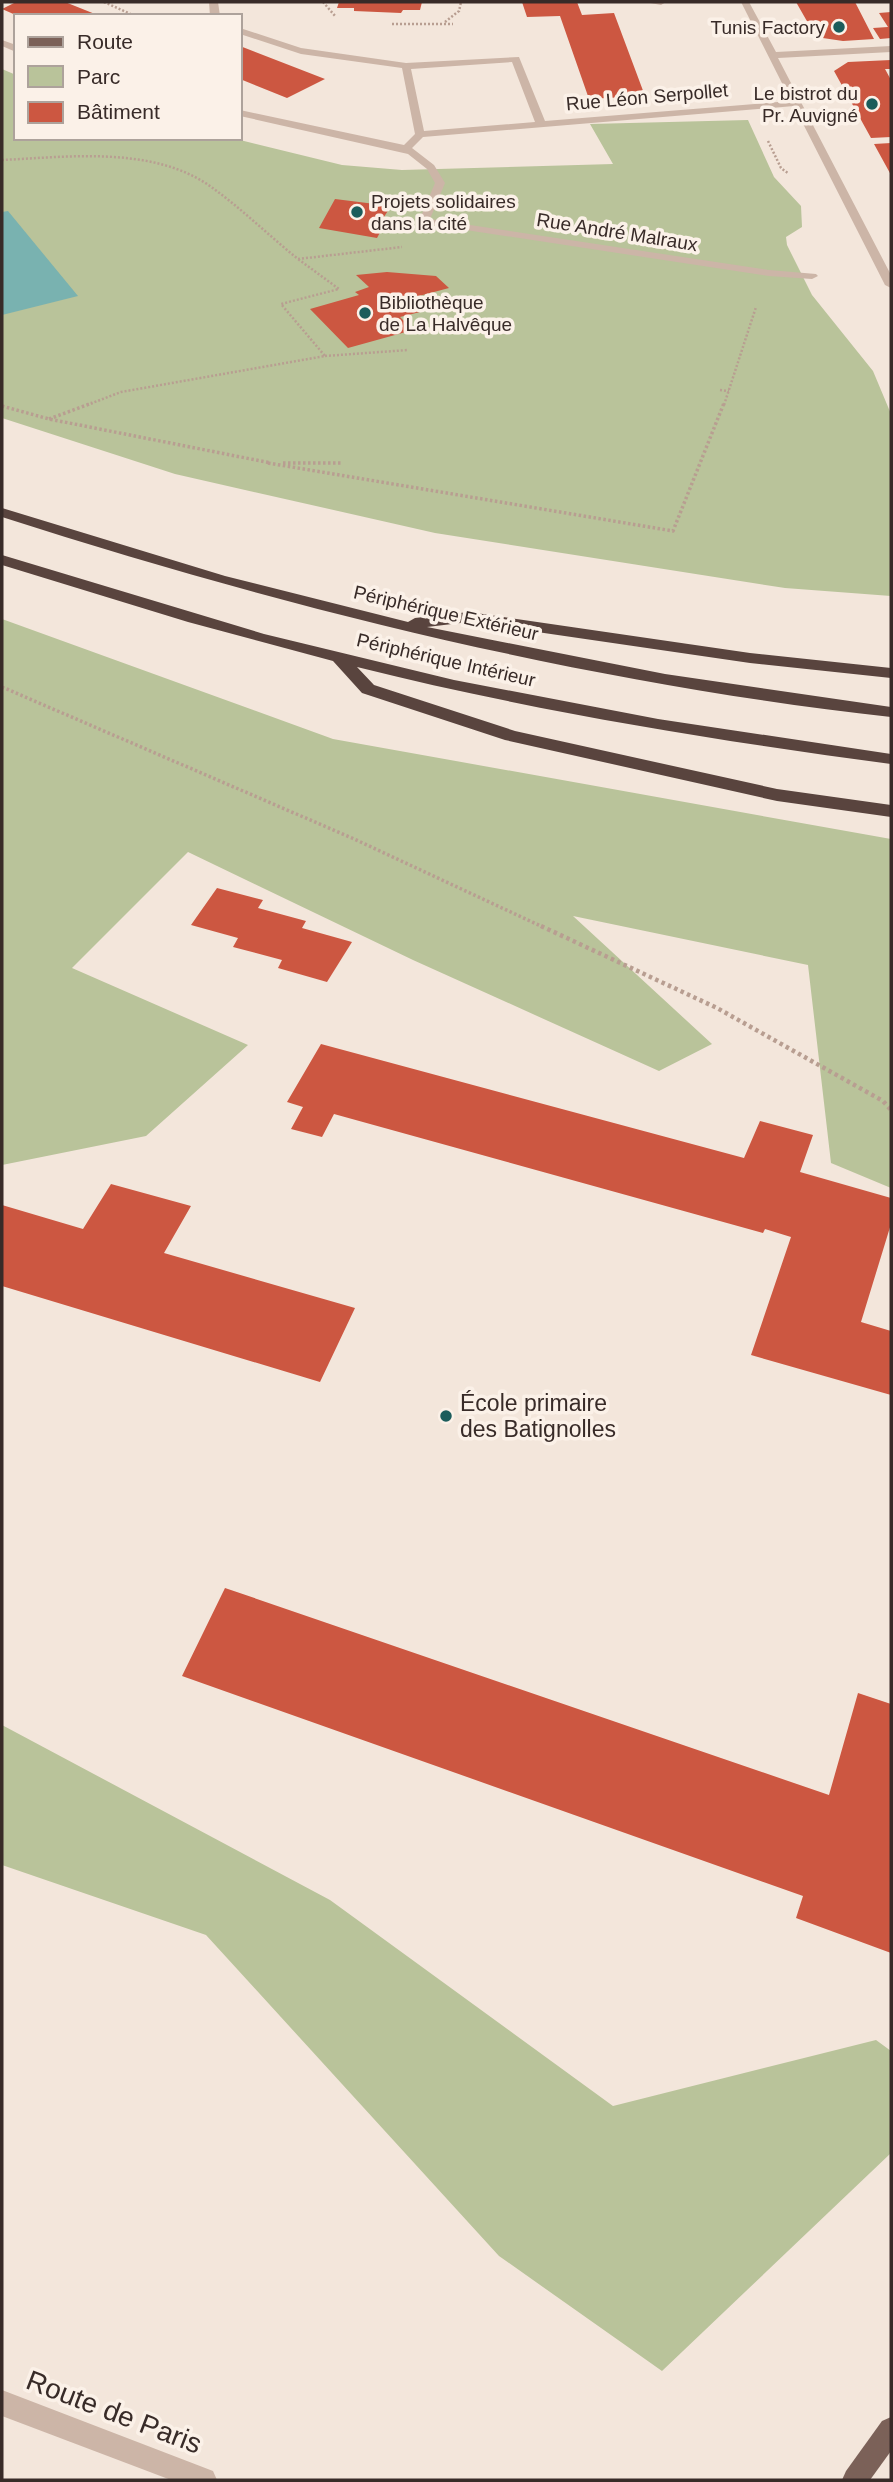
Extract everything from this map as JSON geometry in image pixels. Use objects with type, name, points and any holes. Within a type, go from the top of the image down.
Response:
[{"type":"highway","name":"Périphérique Extérieur","points":[[2,513],[226,582],[400,625],[671,680],[891,712]]},
{"type":"highway","name":"Périphérique Intérieur","points":[[2,560],[104,594],[243,634],[520,699],[783,744],[891,759]]},
{"type":"highway","points":[[400,625],[469,617],[750,658],[891,673]]},
{"type":"highway","points":[[339,658],[369,689],[511,736],[777,795],[891,811]]},
{"type":"main road","points":[[855,2480],[891,2430]]},
{"type":"street","points":[[650,2],[661,2]]},
{"type":"street","points":[[745,2],[891,285]]},
{"type":"street","points":[[242,32],[269,44],[324,57],[406,65],[420,134],[406,149]]},
{"type":"street","points":[[773,55],[891,49]]},
{"type":"street","name":"Rue Léon Serpollet","points":[[406,65],[516,59],[541,124]]},
{"type":"street","name":"Rue Léon Serpollet","points":[[420,134],[797,103]]},
{"type":"street","points":[[242,113],[406,149],[425,160],[436,172],[440,183],[424,221]]},
{"type":"street","name":"Rue André Malraux","points":[[424,221],[769,274],[812,276]]},
{"type":"street","name":"Route de Paris","points":[[2,2403],[204,2480]]},
{"type":"path","points":[[104,2],[131,14]]},
{"type":"path","points":[[445,22],[459,11],[461,2]]},
{"type":"path","points":[[2,160],[122,158],[149,162],[191,175],[206,184],[298,259],[340,289],[281,304],[326,356]]},
{"type":"path","points":[[298,259],[406,247],[424,221]]},
{"type":"path","points":[[2,406],[49,419],[268,463],[673,531],[729,391],[769,274]]},
{"type":"path","points":[[49,419],[121,392],[326,356],[408,350]]},
{"type":"path","points":[[720,390],[729,391]]},
{"type":"path","points":[[268,463],[341,463]]},
{"type":"path","points":[[2,687],[352,838],[717,1008],[883,1101],[891,1110]]},
{"type":"green space","points":[[2,69],[14,74],[14,140],[240,140],[342,165],[402,170],[613,164],[590,124],[748,120],[774,177],[801,206],[802,227],[786,237],[787,245],[812,295],[873,371],[891,414],[891,596],[785,588],[435,533],[175,474],[2,418]]},
{"type":"green space","points":[[2,619],[333,739],[891,839],[891,1188],[831,1163],[808,965],[573,916],[712,1044],[659,1071],[413,960],[188,852],[72,968],[248,1045],[146,1136],[2,1165]]},
{"type":"green space","points":[[2,1725],[330,1900],[613,2106],[876,2040],[891,2051],[891,2153],[662,2371],[499,2256],[206,1935],[2,1865]]},
{"type":"water","points":[[8,211],[78,296],[2,315],[2,212]]},
{"type":"building","points":[[16,2],[65,2],[95,14],[14,14],[2,9]]},
{"type":"building","points":[[339,2],[422,2],[420,10],[403,10],[401,13],[337,8]]},
{"type":"building","points":[[522,2],[577,2],[582,15],[614,13],[645,96],[589,99],[560,16],[527,17]]},
{"type":"building","name":"Tunis Factory","points":[[796,2],[855,2],[874,39],[843,41],[816,37]]},
{"type":"building","points":[[891,12],[891,38],[880,39],[873,28],[888,27],[879,13]]},
{"type":"building","points":[[242,47],[325,79],[287,98],[242,80]]},
{"type":"building","points":[[891,60],[891,69],[885,69],[891,80],[891,137],[871,138],[834,71],[848,62]]},
{"type":"building","points":[[891,143],[891,175],[874,144]]},
{"type":"building","points":[[335,199],[391,206],[377,224],[384,225],[377,238],[319,228]]},
{"type":"building","name":"Bibliothèque de La Halvêque","points":[[387,272],[436,276],[449,288],[419,296],[432,309],[400,317],[413,330],[348,348],[310,309],[359,295],[355,292],[369,287],[356,275]]},
{"type":"building","points":[[217,888],[263,900],[258,908],[306,921],[302,928],[352,942],[327,982],[278,968],[282,960],[233,947],[238,938],[191,925]]},
{"type":"building","points":[[321,1044],[744,1158],[760,1121],[813,1135],[800,1172],[891,1198],[891,1224],[861,1322],[891,1331],[891,1395],[751,1355],[791,1237],[765,1229],[763,1233],[334,1114],[322,1137],[291,1129],[303,1107],[287,1102]]},
{"type":"building","points":[[111,1184],[191,1206],[164,1253],[355,1308],[320,1382],[2,1286],[2,1205],[83,1229]]},
{"type":"building","points":[[225,1588],[829,1795],[858,1693],[891,1704],[891,1953],[796,1918],[803,1896],[182,1676]]},
{"type":"place","name":"Tunis Factory","points":[[839,27]]},
{"type":"place","name":"Le bistrot du Pr. Auvigné","points":[[872,104]]},
{"type":"place","name":"Projets solidaires dans la cité","points":[[357,212]]},
{"type":"place","name":"Bibliothèque de La Halvêque","points":[[365,313]]},
{"type":"place","name":"École primaire des Batignolles","points":[[446,1416]]}]
